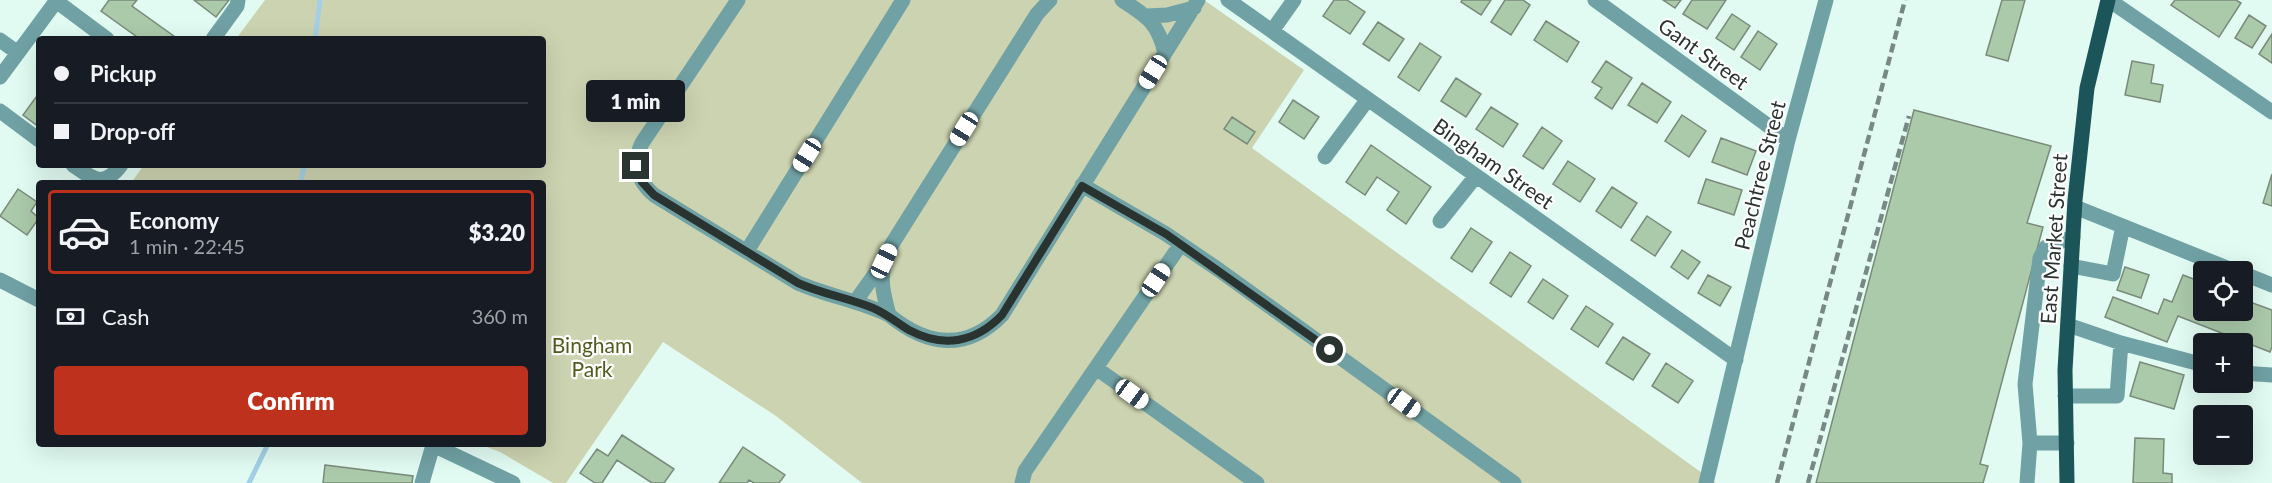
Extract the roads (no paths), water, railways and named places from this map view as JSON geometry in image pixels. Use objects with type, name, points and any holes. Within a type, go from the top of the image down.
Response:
[{"type":"main road","name":"East Market Street","points":[[2067,483],[2067,325],[2075,207],[2086,88],[2108,0]]},
{"type":"street","points":[[215,36],[237,6],[238,0]]},
{"type":"street","points":[[738,0],[642,143],[636,166],[642,182],[654,195],[798,283],[889,315],[911,331],[945,341],[961,340],[976,335],[990,328],[1002,315],[1196,4]]},
{"type":"street","points":[[747,251],[903,0]]},
{"type":"street","points":[[855,302],[884,261],[892,244],[1024,34],[1037,14],[1050,0]]},
{"type":"street","points":[[1122,0],[1147,16],[1158,32],[1165,53]]},
{"type":"street","name":"Bingham Street","points":[[1228,0],[1736,360]]},
{"type":"street","points":[[1272,31],[1294,0]]},
{"type":"street","name":"Gant Street","points":[[1595,0],[1788,140]]},
{"type":"street","name":"Peachtree Street","points":[[1706,483],[1788,140],[1826,0]]},
{"type":"street","points":[[2108,0],[2272,112]]},
{"type":"street","points":[[0,76],[56,1],[103,36]]},
{"type":"street","points":[[1147,16],[1167,15],[1196,4]]},
{"type":"street","points":[[0,40],[18,53]]},
{"type":"street","points":[[1325,157],[1368,99]]},
{"type":"street","points":[[0,111],[36,138]]},
{"type":"street","points":[[77,168],[93,179],[104,180],[119,168]]},
{"type":"street","points":[[1440,221],[1476,176]]},
{"type":"street","points":[[1082,186],[1180,244],[1515,483]]},
{"type":"street","points":[[2075,207],[2210,261]]},
{"type":"street","points":[[2071,267],[2113,274],[2122,226]]},
{"type":"street","points":[[2027,483],[2030,443],[2025,384],[2040,258],[2046,247],[2073,237]]},
{"type":"street","points":[[1022,483],[1025,471],[1180,244]]},
{"type":"street","points":[[884,261],[881,286],[889,315]]},
{"type":"street","points":[[2253,277],[2272,285]]},
{"type":"street","points":[[0,280],[36,298]]},
{"type":"street","points":[[2067,325],[2121,343],[2193,362]]},
{"type":"street","points":[[2066,396],[2117,396],[2121,343]]},
{"type":"street","points":[[1096,368],[1257,483]]},
{"type":"street","points":[[2253,374],[2272,375]]},
{"type":"street","points":[[2030,443],[2067,443]]},
{"type":"street","points":[[422,483],[431,447]]},
{"type":"street","points":[[438,447],[513,483]]},
{"type":"waterway","points":[[315,36],[320,0]]},
{"type":"waterway","points":[[302,180],[304,168]]},
{"type":"waterway","points":[[249,483],[267,447]]},
{"type":"railway","points":[[1777,483],[1905,0]]},
{"type":"railway","points":[[1808,483],[1909,116]]},
{"type":"park label","name":"Bingham Park","points":[[592,356]]}]
